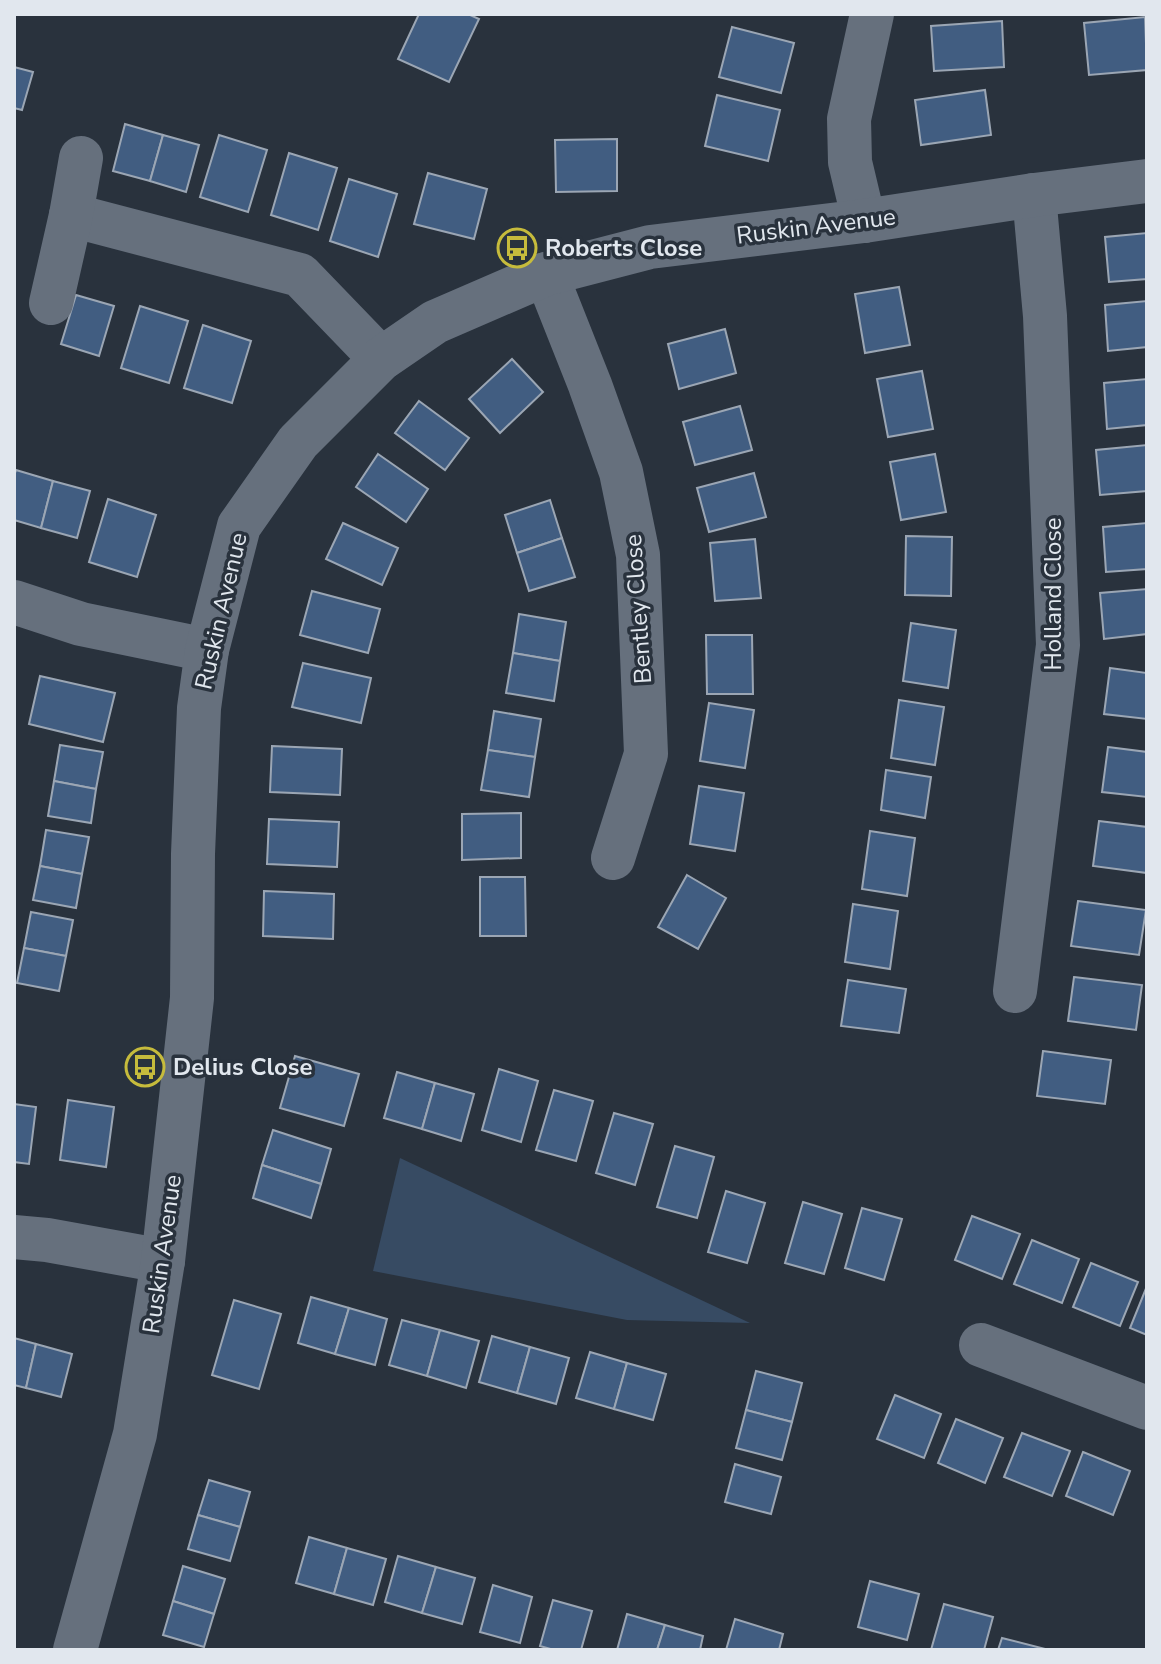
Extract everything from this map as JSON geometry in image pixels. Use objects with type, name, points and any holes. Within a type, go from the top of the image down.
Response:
[{"type":"street","points":[[864,221],[850,162],[849,119],[872,14]]},
{"type":"street","points":[[51,303],[81,158]]},
{"type":"street","name":"Ruskin Avenue","points":[[75,1650],[135,1434],[163,1261],[192,998],[193,854],[199,708],[207,650],[239,526],[298,442],[381,359],[435,322],[546,274],[650,247],[1147,181]]},
{"type":"street","name":"Holland Close","points":[[1015,991],[1058,645],[1045,316],[1034,195]]},
{"type":"street","points":[[71,215],[300,275],[381,359]]},
{"type":"street","name":"Bentley Close","points":[[546,274],[621,472],[638,555],[646,754],[613,858]]},
{"type":"street","points":[[14,602],[81,624],[207,650]]},
{"type":"street","points":[[14,1237],[163,1261]]},
{"type":"street","points":[[981,1345],[1147,1408]]},
{"type":"shaded area","points":[[400,1158],[750,1323],[627,1320],[373,1271]]},
{"type":"building","points":[[419,14],[468,14],[479,19],[449,82],[398,59]]},
{"type":"building","points":[[1145,17],[1147,70],[1089,75],[1084,23]]},
{"type":"building","points":[[1002,21],[1004,67],[934,71],[931,26]]},
{"type":"building","points":[[732,27],[794,43],[781,93],[719,77]]},
{"type":"building","points":[[14,67],[33,72],[22,110],[14,108]]},
{"type":"building","points":[[985,90],[991,135],[921,145],[915,100]]},
{"type":"building","points":[[717,95],[780,110],[768,161],[705,146]]},
{"type":"building","points":[[125,124],[163,135],[150,181],[113,171]]},
{"type":"building","points":[[163,135],[199,145],[186,192],[150,181]]},
{"type":"building","points":[[219,135],[267,150],[248,212],[200,197]]},
{"type":"building","points":[[617,139],[617,191],[556,192],[555,140]]},
{"type":"building","points":[[289,153],[337,168],[318,230],[271,215]]},
{"type":"building","points":[[428,173],[487,189],[474,239],[414,224]]},
{"type":"building","points":[[349,179],[397,194],[378,257],[330,241]]},
{"type":"building","points":[[1147,233],[1147,279],[1109,282],[1105,237]]},
{"type":"building","points":[[899,287],[910,345],[865,353],[855,294]]},
{"type":"building","points":[[76,295],[114,306],[99,356],[61,344]]},
{"type":"building","points":[[1147,301],[1147,347],[1108,351],[1105,305]]},
{"type":"building","points":[[140,306],[188,321],[169,383],[121,368]]},
{"type":"building","points":[[203,325],[251,341],[232,403],[184,388]]},
{"type":"building","points":[[725,329],[736,373],[679,389],[668,344]]},
{"type":"building","points":[[512,359],[543,392],[500,433],[469,399]]},
{"type":"building","points":[[922,371],[933,429],[888,437],[877,379]]},
{"type":"building","points":[[1147,379],[1147,425],[1107,429],[1104,383]]},
{"type":"building","points":[[419,401],[469,438],[445,470],[395,433]]},
{"type":"building","points":[[740,406],[752,450],[695,465],[683,422]]},
{"type":"building","points":[[1147,445],[1147,491],[1100,495],[1096,450]]},
{"type":"building","points":[[378,454],[428,489],[406,522],[356,487]]},
{"type":"building","points":[[935,454],[946,512],[901,520],[890,462]]},
{"type":"building","points":[[16,470],[53,481],[41,528],[14,520]]},
{"type":"building","points":[[754,473],[766,517],[709,532],[697,488]]},
{"type":"building","points":[[53,481],[90,491],[77,538],[41,528]]},
{"type":"building","points":[[108,499],[156,515],[137,577],[89,562]]},
{"type":"building","points":[[550,500],[562,538],[517,553],[505,515]]},
{"type":"building","points":[[343,523],[398,548],[382,585],[326,559]]},
{"type":"building","points":[[1147,523],[1147,569],[1106,572],[1103,527]]},
{"type":"building","points":[[906,536],[952,537],[951,596],[905,595]]},
{"type":"building","points":[[562,538],[575,577],[529,591],[517,553]]},
{"type":"building","points":[[755,539],[761,598],[715,601],[710,543]]},
{"type":"building","points":[[1147,589],[1147,634],[1104,639],[1100,593]]},
{"type":"building","points":[[312,591],[380,609],[368,653],[300,635]]},
{"type":"building","points":[[519,614],[566,622],[560,661],[513,653]]},
{"type":"building","points":[[911,623],[956,630],[948,688],[903,681]]},
{"type":"building","points":[[706,635],[752,635],[753,694],[707,694]]},
{"type":"building","points":[[513,653],[560,661],[554,701],[506,693]]},
{"type":"building","points":[[303,663],[371,678],[361,723],[292,707]]},
{"type":"building","points":[[1110,668],[1147,673],[1147,719],[1104,714]]},
{"type":"building","points":[[40,676],[115,693],[103,742],[29,724]]},
{"type":"building","points":[[899,700],[944,707],[935,765],[891,758]]},
{"type":"building","points":[[709,703],[754,710],[745,768],[700,761]]},
{"type":"building","points":[[494,711],[541,719],[535,757],[488,750]]},
{"type":"building","points":[[60,745],[103,752],[96,789],[54,781]]},
{"type":"building","points":[[272,746],[342,749],[340,795],[270,792]]},
{"type":"building","points":[[1108,747],[1147,752],[1147,797],[1102,792]]},
{"type":"building","points":[[488,750],[535,757],[529,797],[481,790]]},
{"type":"building","points":[[886,770],[931,777],[925,818],[881,810]]},
{"type":"building","points":[[54,781],[96,789],[91,823],[48,816]]},
{"type":"building","points":[[699,786],[744,793],[735,851],[690,844]]},
{"type":"building","points":[[521,813],[521,858],[462,860],[462,814]]},
{"type":"building","points":[[269,819],[339,822],[337,867],[267,864]]},
{"type":"building","points":[[1099,821],[1147,827],[1147,873],[1093,866]]},
{"type":"building","points":[[46,830],[89,837],[82,874],[40,866]]},
{"type":"building","points":[[870,831],[915,838],[907,896],[862,889]]},
{"type":"building","points":[[40,866],[82,874],[76,908],[33,900]]},
{"type":"building","points":[[687,875],[726,898],[698,949],[658,927]]},
{"type":"building","points":[[480,877],[525,877],[526,936],[480,936]]},
{"type":"building","points":[[264,891],[334,894],[333,939],[263,936]]},
{"type":"building","points":[[1078,901],[1146,910],[1139,955],[1071,946]]},
{"type":"building","points":[[853,904],[898,911],[890,969],[845,962]]},
{"type":"building","points":[[31,912],[73,920],[66,956],[24,948]]},
{"type":"building","points":[[24,948],[66,956],[59,991],[17,983]]},
{"type":"building","points":[[1074,977],[1142,985],[1136,1030],[1068,1021]]},
{"type":"building","points":[[848,980],[906,989],[899,1033],[841,1026]]},
{"type":"building","points":[[1043,1051],[1111,1060],[1105,1104],[1037,1096]]},
{"type":"building","points":[[295,1056],[359,1074],[344,1126],[280,1108]]},
{"type":"building","points":[[499,1069],[538,1081],[521,1142],[482,1130]]},
{"type":"building","points":[[397,1072],[435,1083],[422,1129],[384,1118]]},
{"type":"building","points":[[435,1083],[474,1094],[461,1141],[422,1129]]},
{"type":"building","points":[[554,1090],[593,1101],[576,1161],[536,1150]]},
{"type":"building","points":[[68,1100],[114,1107],[106,1167],[60,1160]]},
{"type":"building","points":[[14,1104],[36,1107],[29,1164],[14,1162]]},
{"type":"building","points":[[614,1113],[653,1124],[635,1185],[596,1173]]},
{"type":"building","points":[[273,1130],[331,1149],[321,1184],[262,1165]]},
{"type":"building","points":[[675,1146],[714,1157],[697,1218],[657,1207]]},
{"type":"building","points":[[262,1165],[321,1184],[311,1218],[253,1198]]},
{"type":"building","points":[[726,1191],[765,1203],[747,1263],[708,1252]]},
{"type":"building","points":[[803,1202],[842,1214],[824,1274],[785,1263]]},
{"type":"building","points":[[862,1208],[902,1219],[884,1280],[845,1268]]},
{"type":"building","points":[[972,1216],[1020,1234],[1002,1279],[955,1260]]},
{"type":"building","points":[[1032,1240],[1079,1259],[1062,1303],[1014,1284]]},
{"type":"building","points":[[1091,1263],[1138,1282],[1120,1326],[1073,1307]]},
{"type":"building","points":[[1147,1286],[1147,1335],[1130,1328]]},
{"type":"building","points":[[311,1297],[349,1308],[335,1354],[298,1343]]},
{"type":"building","points":[[234,1300],[281,1314],[259,1389],[212,1375]]},
{"type":"building","points":[[349,1308],[387,1319],[375,1365],[335,1354]]},
{"type":"building","points":[[402,1320],[440,1330],[427,1376],[389,1365]]},
{"type":"building","points":[[440,1330],[479,1341],[466,1388],[427,1376]]},
{"type":"building","points":[[492,1336],[530,1347],[517,1393],[479,1382]]},
{"type":"building","points":[[14,1338],[36,1344],[26,1388],[14,1385]]},
{"type":"building","points":[[36,1344],[72,1354],[61,1397],[26,1388]]},
{"type":"building","points":[[530,1347],[569,1358],[556,1404],[517,1393]]},
{"type":"building","points":[[590,1352],[627,1363],[614,1409],[576,1398]]},
{"type":"building","points":[[627,1363],[666,1374],[653,1420],[614,1409]]},
{"type":"building","points":[[756,1371],[802,1383],[792,1422],[746,1410]]},
{"type":"building","points":[[895,1395],[941,1414],[924,1458],[877,1439]]},
{"type":"building","points":[[746,1410],[792,1422],[782,1460],[736,1448]]},
{"type":"building","points":[[956,1419],[1003,1438],[985,1483],[938,1463]]},
{"type":"building","points":[[1022,1433],[1070,1451],[1052,1496],[1004,1477]]},
{"type":"building","points":[[1083,1452],[1130,1471],[1113,1515],[1066,1496]]},
{"type":"building","points":[[735,1464],[781,1477],[771,1514],[725,1502]]},
{"type":"building","points":[[209,1480],[250,1492],[240,1527],[198,1515]]},
{"type":"building","points":[[198,1515],[240,1527],[230,1561],[188,1549]]},
{"type":"building","points":[[309,1537],[347,1548],[334,1594],[296,1583]]},
{"type":"building","points":[[347,1548],[386,1559],[373,1605],[334,1594]]},
{"type":"building","points":[[398,1556],[436,1567],[422,1613],[385,1602]]},
{"type":"building","points":[[183,1566],[225,1579],[214,1614],[173,1601]]},
{"type":"building","points":[[436,1567],[475,1578],[462,1624],[422,1613]]},
{"type":"building","points":[[870,1581],[919,1594],[907,1640],[858,1627]]},
{"type":"building","points":[[493,1585],[532,1597],[520,1643],[480,1632]]},
{"type":"building","points":[[553,1600],[592,1611],[581,1650],[554,1650],[540,1646]]},
{"type":"building","points":[[173,1601],[214,1614],[204,1647],[163,1635]]},
{"type":"building","points":[[944,1604],[993,1617],[984,1650],[931,1650]]},
{"type":"building","points":[[627,1614],[665,1625],[657,1650],[617,1650]]},
{"type":"building","points":[[735,1619],[783,1634],[779,1650],[726,1650]]},
{"type":"building","points":[[665,1625],[703,1636],[700,1650],[657,1650]]},
{"type":"building","points":[[1002,1638],[1049,1650],[998,1650]]},
{"type":"place","name":"Roberts Close","points":[[517,248]]},
{"type":"place","name":"Delius Close","points":[[145,1067]]}]
